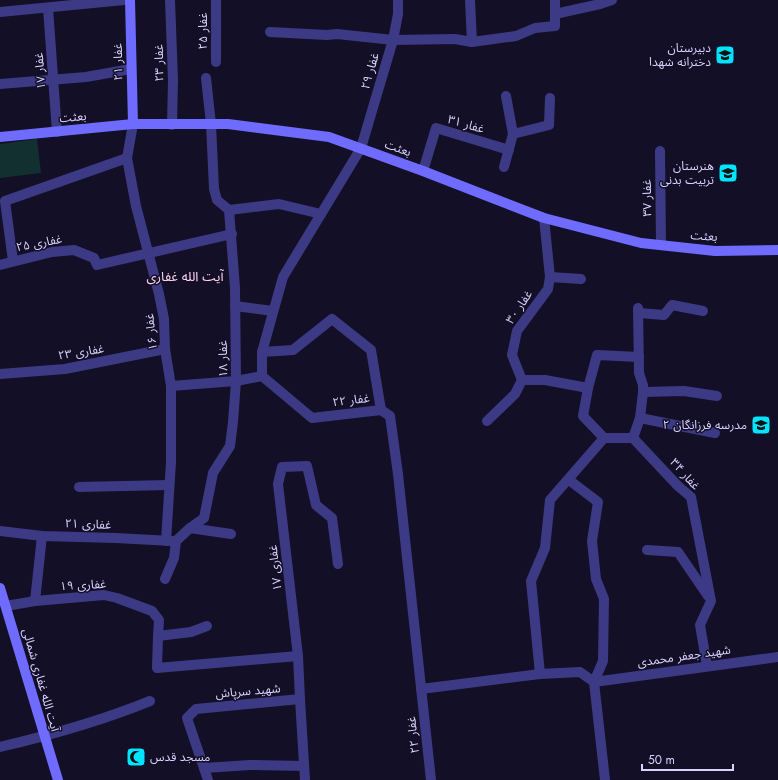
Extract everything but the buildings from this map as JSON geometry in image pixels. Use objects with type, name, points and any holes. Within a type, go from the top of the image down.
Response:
[{"type":"street","points":[[0,12],[124,0]]},
{"type":"street","name":"غفار ۲۱","points":[[130,0],[133,124]]},
{"type":"street","name":"غفار ۲۳","points":[[170,0],[173,80],[172,125]]},
{"type":"street","name":"غفار ۲۵","points":[[216,0],[216,62]]},
{"type":"street","name":"غفار ۲۹","points":[[361,148],[393,40],[398,14],[398,0]]},
{"type":"street","points":[[470,0],[472,42]]},
{"type":"street","points":[[270,32],[327,35],[337,34],[393,40],[455,39],[472,42],[516,36],[535,28],[555,26],[555,0]]},
{"type":"street","points":[[556,14],[612,0]]},
{"type":"street","name":"غفار ۱۷","points":[[48,8],[57,132]]},
{"type":"street","points":[[0,84],[86,77],[132,69]]},
{"type":"street","points":[[206,78],[211,124],[214,189],[217,200],[229,210],[279,204],[321,214]]},
{"type":"street","points":[[504,167],[513,134],[506,96]]},
{"type":"street","points":[[513,134],[549,125],[550,98]]},
{"type":"street","name":"بعثت","points":[[0,137],[133,124],[228,124],[329,137],[423,171],[544,218],[641,243],[715,251],[778,250]]},
{"type":"street","name":"غفار ۱۶","points":[[133,124],[127,158],[136,206],[164,319],[165,349],[171,386],[171,462],[168,485],[168,514],[171,541]]},
{"type":"street","name":"غفار ۳۱","points":[[423,171],[436,128],[508,150]]},
{"type":"street","points":[[171,386],[236,381],[262,376],[262,352],[272,311],[283,277],[361,148]]},
{"type":"street","name":"غفار ۳۷","points":[[660,151],[661,245]]},
{"type":"street","points":[[13,262],[5,201],[127,158]]},
{"type":"street","name":"غفار ۱۸","points":[[171,541],[204,518],[213,473],[230,446],[236,381],[235,306],[232,234],[229,210]]},
{"type":"street","name":"غفار ۳۰","points":[[522,380],[512,355],[517,331],[548,288],[550,277],[544,218]]},
{"type":"street","points":[[148,253],[232,234]]},
{"type":"street","name":"غفاری ۲۵","points":[[0,265],[52,252],[74,250],[94,258],[97,265],[148,253]]},
{"type":"street","points":[[550,277],[581,279]]},
{"type":"street","points":[[640,357],[597,355],[588,388],[583,416],[604,438],[633,438],[640,418],[643,386],[640,373],[640,357],[639,310],[664,315],[672,305],[703,311]]},
{"type":"street","points":[[235,306],[272,311]]},
{"type":"street","points":[[262,352],[293,350],[332,319],[371,350],[381,410]]},
{"type":"street","name":"غفاری ۲۳","points":[[0,374],[65,369],[165,349]]},
{"type":"street","name":"غفار ۲۲","points":[[262,376],[312,418],[381,410],[390,416],[398,474],[431,780]]},
{"type":"street","points":[[487,421],[515,394],[522,380],[545,380],[588,388]]},
{"type":"street","points":[[643,392],[684,391],[718,396]]},
{"type":"street","points":[[640,418],[715,433]]},
{"type":"street","points":[[540,674],[532,581],[545,548],[550,500],[604,438]]},
{"type":"street","name":"غفار ۳۴","points":[[633,438],[673,480],[691,496],[711,600]]},
{"type":"street","name":"غفاری ۱۷","points":[[298,656],[278,484],[282,468],[307,466],[316,505],[332,518],[338,564]]},
{"type":"street","points":[[569,480],[598,502],[592,541],[596,578],[604,599],[603,660],[594,682],[605,780]]},
{"type":"street","points":[[79,487],[168,485]]},
{"type":"street","points":[[190,528],[231,534]]},
{"type":"street","name":"غفاری ۲۱","points":[[0,531],[42,536],[171,541]]},
{"type":"street","points":[[35,601],[42,536]]},
{"type":"street","points":[[164,579],[174,558],[171,541]]},
{"type":"street","points":[[647,550],[678,552],[711,600],[700,625],[707,666]]},
{"type":"street","name":"آیت الله غفاری شمالی","points":[[0,588],[58,780]]},
{"type":"street","name":"غفاری ۱۹","points":[[6,606],[35,601],[104,596],[117,598],[152,611],[159,620],[158,668],[298,656]]},
{"type":"street","points":[[158,636],[191,632],[207,626]]},
{"type":"street","points":[[298,656],[305,780]]},
{"type":"street","name":"شهید جعفر محمدی","points":[[594,682],[778,657]]},
{"type":"street","points":[[421,689],[540,674],[580,672],[594,682]]},
{"type":"street","name":"شهید سرپاش","points":[[208,780],[187,718],[196,709],[300,700]]},
{"type":"street","points":[[0,747],[45,737],[121,713],[150,701]]},
{"type":"street","points":[[204,768],[250,764],[304,766]]},
{"type":"green space","points":[[37,139],[41,173],[0,178],[0,144]]},
{"type":"place","name":"دبیرستان دخترانه شهدا","points":[[725,55]]},
{"type":"place","name":"هنرستان تربیت بدنی","points":[[728,173]]},
{"type":"place","name":"مدرسه فرزانگان ۲","points":[[761,425]]},
{"type":"place","name":"مسجد قدس","points":[[136,757]]},
{"type":"district","name":"آیت الله غفاری","points":[[185,276]]}]
